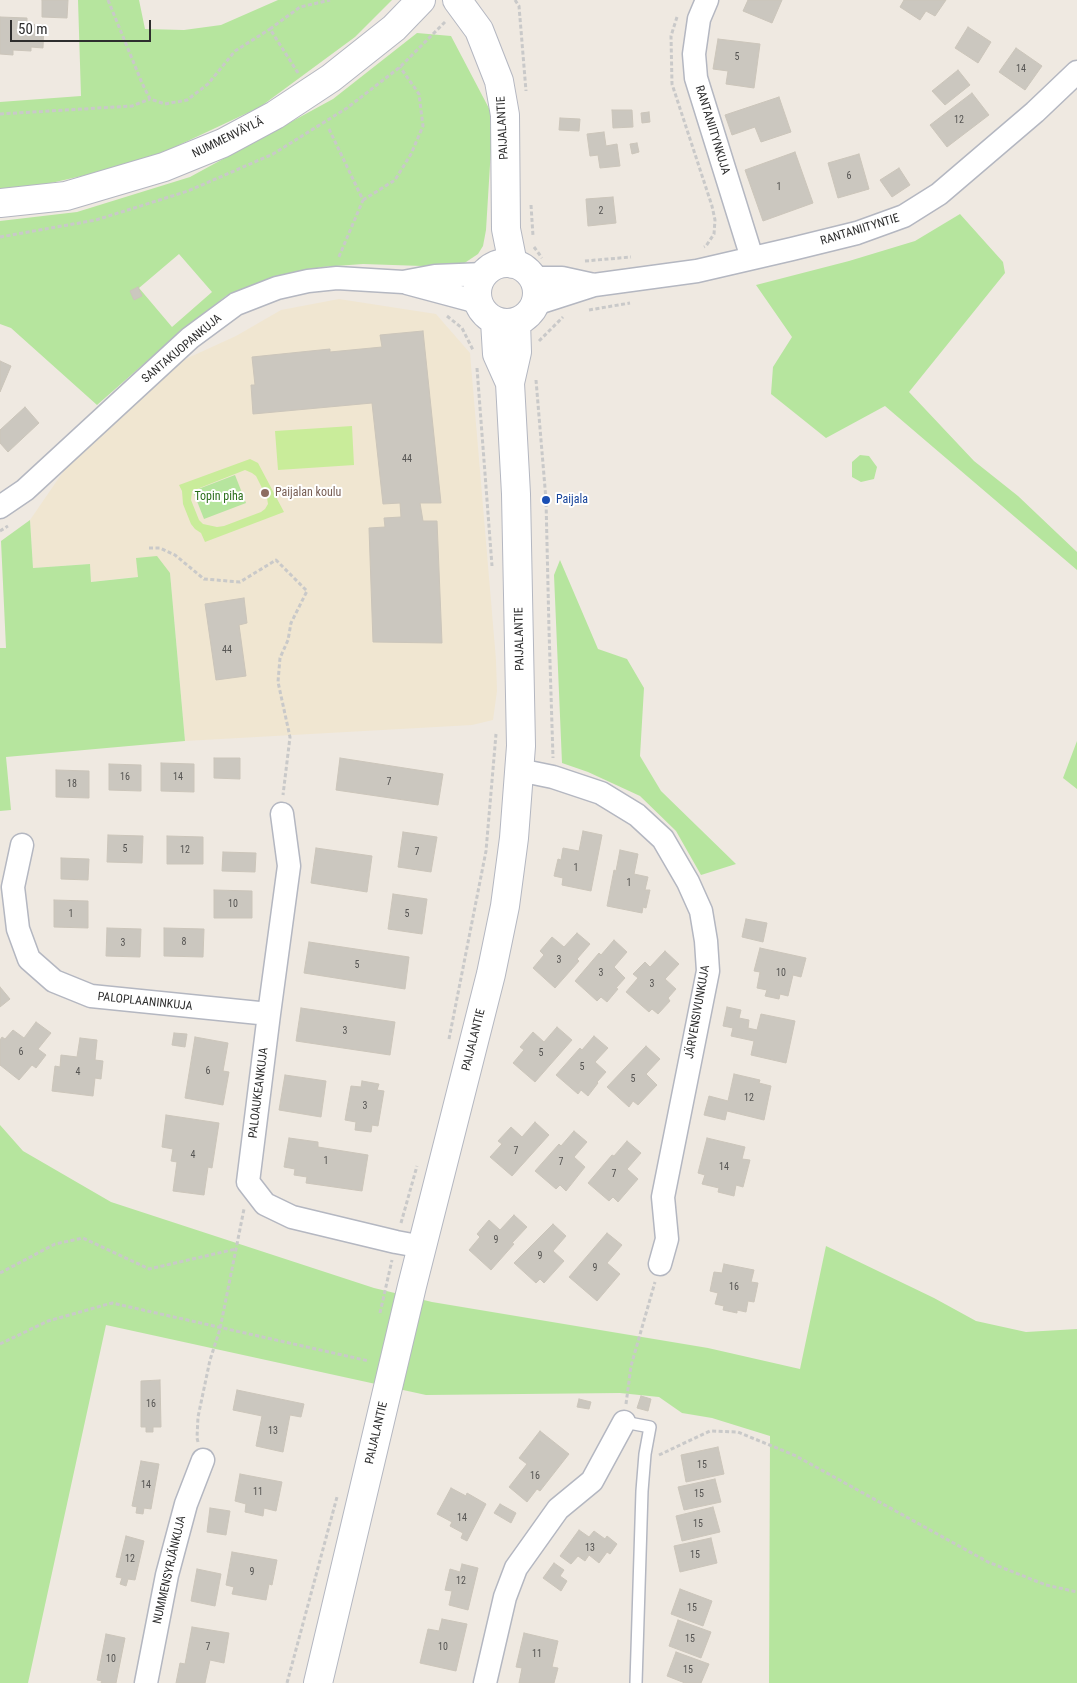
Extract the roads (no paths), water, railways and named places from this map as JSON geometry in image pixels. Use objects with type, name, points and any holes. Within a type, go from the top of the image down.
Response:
[{"type":"street","name":"NUMMENVÄYLÄ","points":[[0,203],[66,196],[164,167],[223,143],[275,115],[331,78],[394,28],[422,0]]},
{"type":"street","name":"RANTANIITYNKUJA","points":[[708,0],[699,19],[695,45],[696,78],[752,258]]},
{"type":"street","name":"PAIJALANTIE","points":[[318,1683],[491,974],[505,906],[519,770],[521,746],[520,625],[510,382],[518,352],[506,292],[505,115],[499,81],[479,30],[460,3]]},
{"type":"street","name":"RANTANIITYNTIE","points":[[506,292],[594,285],[697,271],[857,233],[904,216],[939,194],[1035,112],[1077,72]]},
{"type":"street","name":"SANTAKUOPANKUJA","points":[[5,516],[24,490],[190,338],[236,304],[277,288],[308,281],[337,278],[403,282],[431,291],[506,292]]},
{"type":"street","name":"JÄRVENSIVUNKUJA","points":[[519,770],[553,776],[601,793],[637,815],[662,839],[688,882],[700,911],[706,941],[708,971],[663,1197],[667,1239],[660,1264]]},
{"type":"street","name":"PALOAUKEANKUJA","points":[[282,814],[289,866],[248,1182],[266,1204],[292,1216],[423,1247]]},
{"type":"street","name":"PALOPLAANINKUJA","points":[[22,846],[13,887],[18,929],[29,959],[54,981],[91,996],[269,1014]]},
{"type":"street","points":[[485,1683],[505,1597],[516,1568],[558,1510],[592,1481],[624,1422]]},
{"type":"street","name":"NUMMENSYRJÄNKUJA","points":[[146,1683],[167,1575],[186,1504],[203,1460]]},
{"type":"lane","points":[[624,1422],[650,1427],[644,1461],[642,1491],[636,1683]]},
{"type":"place","name":"Paijalan koulu","points":[[265,493]]},
{"type":"place","name":"Paijala","points":[[546,500]]},
{"type":"park label","name":"Topin piha","points":[[219,497]]}]
